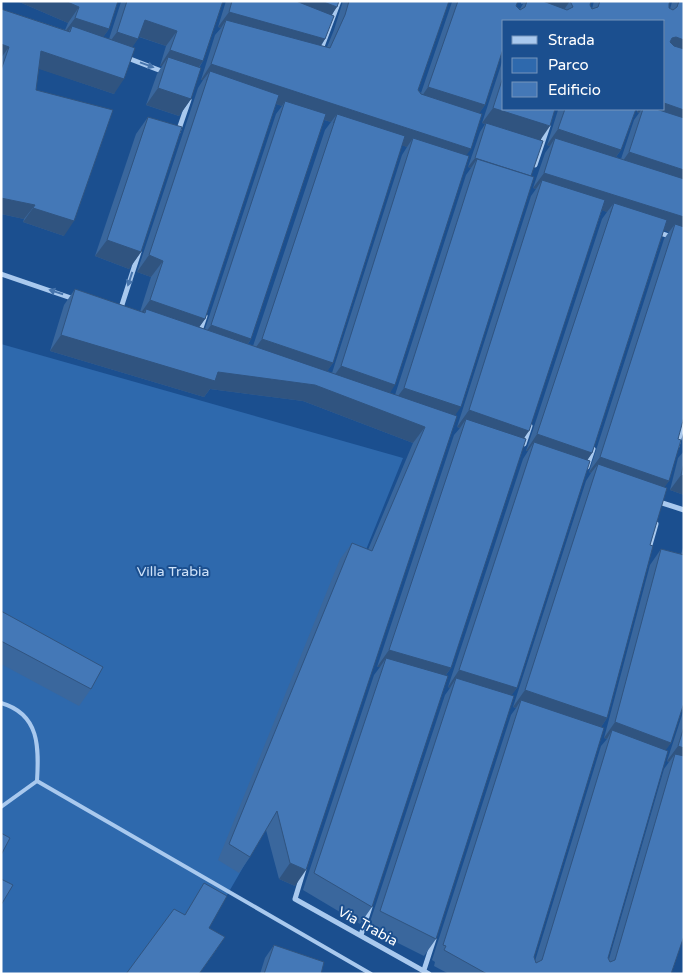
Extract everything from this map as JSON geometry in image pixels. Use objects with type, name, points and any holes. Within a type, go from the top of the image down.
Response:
[{"type":"street","points":[[317,60],[339,1]]},
{"type":"street","points":[[321,25],[330,29]]},
{"type":"street","points":[[120,55],[166,72]]},
{"type":"street","points":[[176,138],[192,92]]},
{"type":"street","points":[[532,173],[551,118]]},
{"type":"street","points":[[532,143],[550,149]]},
{"type":"street","points":[[652,231],[684,241]]},
{"type":"street","points":[[658,243],[661,234]]},
{"type":"street","points":[[119,313],[140,249]]},
{"type":"street","points":[[1,274],[82,301]]},
{"type":"street","points":[[110,310],[127,317]]},
{"type":"street","points":[[196,341],[206,313]]},
{"type":"street","points":[[521,454],[533,417]]},
{"type":"street","points":[[674,455],[684,420]]},
{"type":"street","points":[[585,476],[596,438]]},
{"type":"street","points":[[659,512],[664,493]]},
{"type":"street","points":[[653,500],[684,510]]},
{"type":"street","points":[[647,559],[657,522]]},
{"type":"street","name":"Via Trabia","points":[[307,862],[295,899],[427,972]]},
{"type":"street","points":[[361,935],[373,896]]},
{"type":"street","points":[[427,972],[436,933]]},
{"type":"lane","points":[[1,703],[27,717],[39,747],[36,781],[1,807]]},
{"type":"lane","points":[[36,781],[371,974]]},
{"type":"green space","name":"Villa Trabia","points":[[1,344],[403,458],[249,840],[256,845],[201,940],[217,949],[199,974],[1,974]]},
{"type":"building","points":[[65,1],[118,1],[109,29],[75,18],[79,7]]},
{"type":"building","points":[[127,1],[223,1],[203,61],[170,50],[177,31],[145,20],[138,39],[117,32]]},
{"type":"building","points":[[232,1],[296,1],[334,16],[325,39],[229,12]]},
{"type":"building","points":[[321,1],[339,1],[337,7]]},
{"type":"building","points":[[349,1],[449,1],[418,90],[421,94],[482,114],[471,149],[211,64],[226,20],[330,48],[345,15]]},
{"type":"building","points":[[458,1],[518,1],[516,6],[520,10],[525,7],[527,1],[543,1],[567,10],[573,7],[570,1],[591,1],[592,9],[598,7],[600,1],[670,1],[669,8],[673,10],[677,7],[679,1],[684,1],[684,40],[676,37],[672,38],[670,42],[674,46],[684,49],[684,110],[665,103],[665,20],[502,20],[502,52],[485,105],[428,87]]},
{"type":"building","points":[[1,9],[70,32],[72,26],[135,48],[124,79],[41,51],[36,90],[113,110],[74,221],[33,208],[35,205],[1,198],[1,70],[9,47],[1,44]]},
{"type":"building","points":[[168,57],[201,68],[191,99],[158,88]]},
{"type":"building","points":[[210,71],[279,95],[205,319],[150,300],[163,261],[149,255]]},
{"type":"building","points":[[502,80],[502,110],[555,110],[550,126],[493,108]]},
{"type":"building","points":[[285,101],[326,114],[251,339],[211,325]]},
{"type":"building","points":[[565,110],[636,110],[621,150],[558,129]]},
{"type":"building","points":[[643,110],[659,110],[684,118],[684,170],[629,152]]},
{"type":"building","points":[[337,114],[405,136],[333,363],[262,339]]},
{"type":"building","points":[[148,117],[182,127],[141,252],[107,240]]},
{"type":"building","points":[[486,123],[543,141],[531,176],[475,158]]},
{"type":"building","points":[[413,138],[469,156],[395,385],[341,366]]},
{"type":"building","points":[[555,138],[684,179],[684,217],[544,173]]},
{"type":"building","points":[[477,159],[534,177],[461,407],[404,388]]},
{"type":"building","points":[[542,180],[605,200],[529,431],[469,410]]},
{"type":"building","points":[[614,203],[667,220],[592,453],[537,434]]},
{"type":"building","points":[[675,224],[684,227],[684,417],[678,439],[681,440],[669,481],[600,457]]},
{"type":"building","points":[[75,289],[145,313],[146,309],[457,416],[306,870],[290,863],[277,811],[250,857],[229,844],[352,543],[372,551],[425,427],[315,385],[218,372],[215,381],[61,335]]},
{"type":"building","points":[[466,419],[526,439],[451,668],[389,650]]},
{"type":"building","points":[[534,442],[590,461],[517,688],[459,670]]},
{"type":"building","points":[[684,463],[684,476],[681,475]]},
{"type":"building","points":[[598,464],[667,488],[650,545],[653,546],[607,718],[525,690]]},
{"type":"building","points":[[661,549],[684,555],[684,703],[671,743],[615,722]]},
{"type":"building","points":[[1,611],[103,667],[91,689],[1,641]]},
{"type":"building","points":[[386,658],[448,676],[372,907],[314,873]]},
{"type":"building","points":[[456,678],[514,696],[436,939],[380,911]]},
{"type":"building","points":[[521,700],[604,728],[534,957],[536,963],[542,960],[612,730],[668,751],[608,958],[610,962],[615,960],[675,754],[684,756],[684,936],[671,974],[487,974],[444,950],[446,946],[443,945]]},
{"type":"building","points":[[684,727],[684,748],[678,746]]},
{"type":"building","points":[[1,833],[10,838],[1,855]]},
{"type":"building","points":[[1,879],[13,885],[1,905]]},
{"type":"building","points":[[204,883],[227,896],[209,928],[225,937],[199,974],[126,974],[174,909],[185,915]]},
{"type":"building","points":[[274,945],[324,962],[321,974],[264,974]]}]
